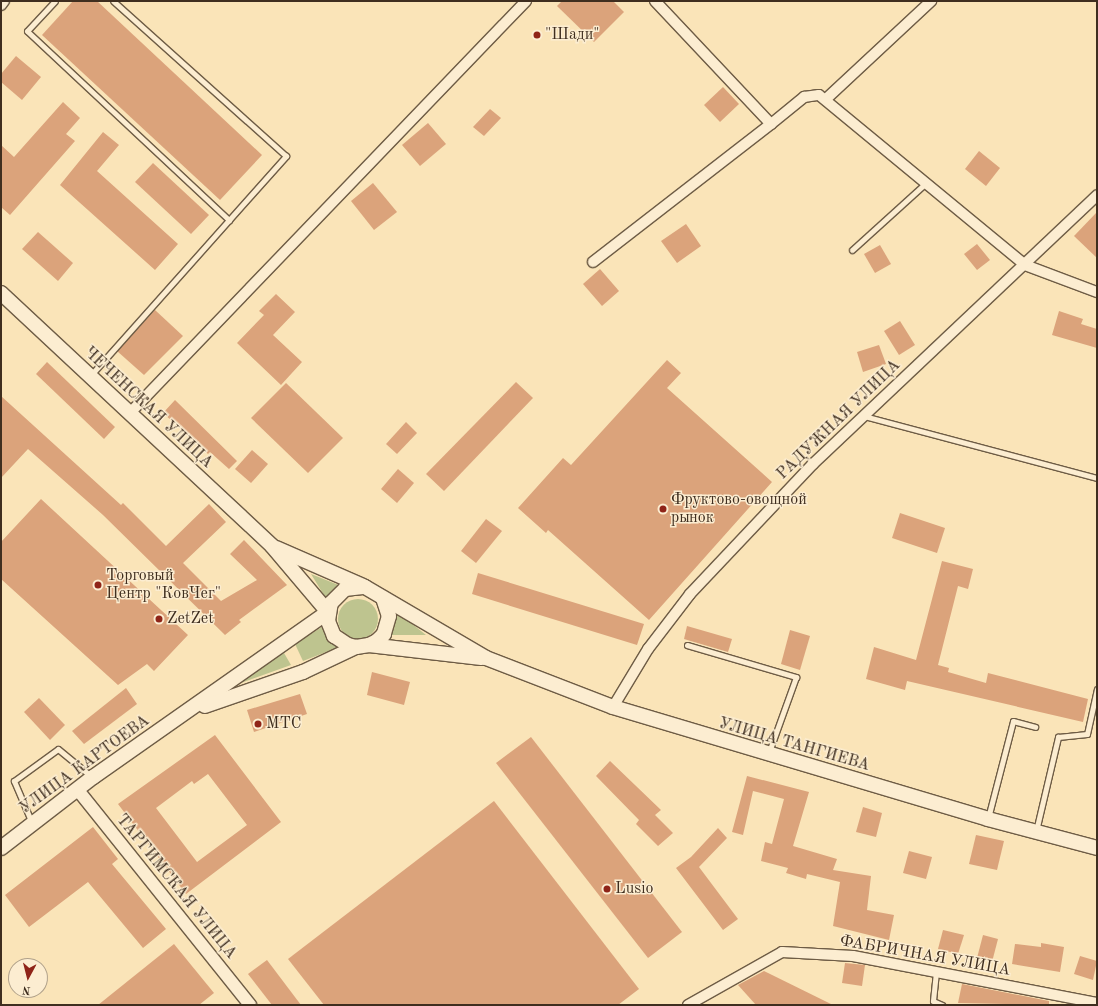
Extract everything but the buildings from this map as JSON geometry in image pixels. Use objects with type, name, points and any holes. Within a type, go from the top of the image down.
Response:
[{"type":"main road","name":"ЧЕЧЕНСКАЯ УЛИЦА","points":[[1,293],[89,377],[272,546],[328,612]]},
{"type":"main road","name":"ЧЕЧЕНСКАЯ УЛИЦА","points":[[272,546],[365,587]]},
{"type":"main road","points":[[355,586],[365,587],[486,658],[348,645],[334,636],[328,621],[328,612],[331,603],[341,592],[355,586]]},
{"type":"main road","points":[[362,646],[384,634],[388,626],[389,616],[383,598]]},
{"type":"main road","name":"УЛИЦА КАРТОЕВА","points":[[1,848],[93,777],[190,712],[328,612]]},
{"type":"main road","name":"УЛИЦА КАРТОЕВА","points":[[190,712],[302,672],[362,646]]},
{"type":"main road","name":"УЛИЦА ТАНГИЕВА","points":[[486,658],[613,707],[768,755],[988,819],[1097,848]]},
{"type":"street","points":[[1,5],[4,1]]},
{"type":"street","points":[[129,414],[526,1]]},
{"type":"street","points":[[655,1],[771,124]]},
{"type":"street","points":[[826,99],[931,1]]},
{"type":"street","points":[[593,262],[804,97],[819,95],[826,99],[1024,265],[1097,292]]},
{"type":"street","name":"РАДУЖНАЯ УЛИЦА","points":[[613,707],[648,649],[690,594],[813,464],[1097,194]]},
{"type":"street","name":"ТАРГИМСКАЯ УЛИЦА","points":[[77,789],[250,1005]]},
{"type":"street","name":"ФАБРИЧНАЯ УЛИЦА","points":[[688,1005],[782,952],[853,956],[1077,1002],[1097,1003]]},
{"type":"lane","points":[[54,1],[27,31],[229,220]]},
{"type":"lane","points":[[89,377],[286,156],[113,1]]},
{"type":"lane","points":[[852,250],[926,183]]},
{"type":"lane","points":[[864,416],[1097,478]]},
{"type":"lane","points":[[687,645],[796,677],[768,755]]},
{"type":"lane","points":[[1036,832],[1058,737],[1087,734],[1097,689]]},
{"type":"lane","points":[[988,819],[1013,721],[1035,727]]},
{"type":"lane","points":[[33,824],[14,781],[58,749],[93,777]]},
{"type":"lane","points":[[936,972],[934,1001],[942,1005]]},
{"type":"green space","points":[[311,574],[341,586],[331,593],[327,600]]},
{"type":"green space","points":[[362,599],[369,602],[375,608],[378,619],[377,627],[369,636],[362,639],[354,639],[347,636],[339,627],[338,615],[341,608],[350,600]]},
{"type":"green space","points":[[396,611],[426,635],[388,635],[394,629]]},
{"type":"green space","points":[[325,625],[339,647],[303,661],[295,644]]},
{"type":"green space","points":[[284,653],[291,665],[230,687]]},
{"type":"place","name":"\"Шади\"","points":[[537,35]]},
{"type":"place","name":"Фруктово-овощной рынок","points":[[663,509]]},
{"type":"place","name":"Торговый Центр \"КовЧег\"","points":[[98,585]]},
{"type":"place","name":"ZetZet","points":[[159,619]]},
{"type":"place","name":"МТС","points":[[258,724]]},
{"type":"place","name":"Lusio","points":[[607,889]]}]
